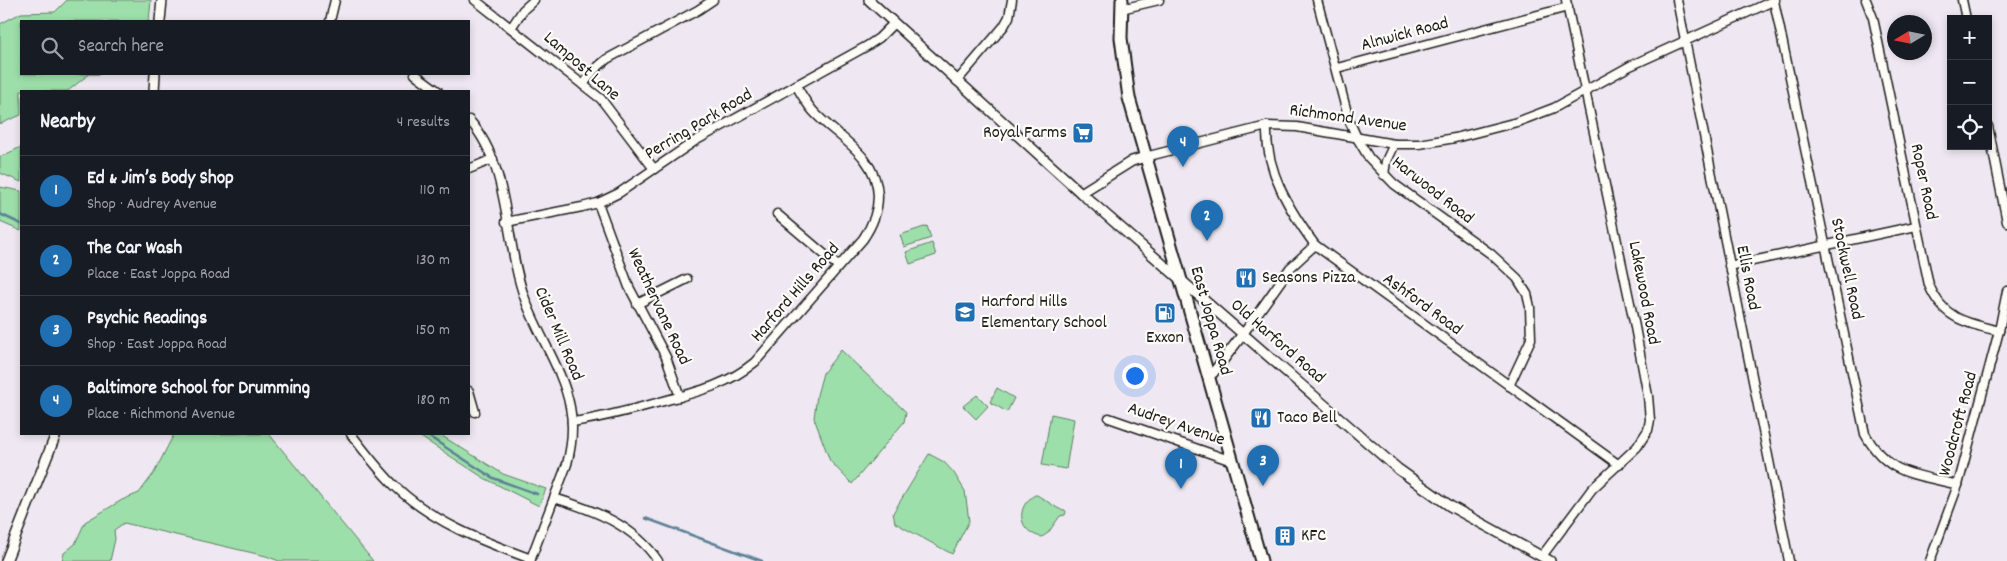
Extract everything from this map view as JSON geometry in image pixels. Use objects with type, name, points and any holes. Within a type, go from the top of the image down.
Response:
[{"type":"main road","name":"East Joppa Road","points":[[1122,4],[1121,38],[1126,81],[1145,157],[1261,561]]},
{"type":"street","points":[[160,20],[162,0]]},
{"type":"street","points":[[330,20],[335,0]]},
{"type":"street","name":"Lampost Lane","points":[[476,0],[601,99],[654,169]]},
{"type":"street","points":[[511,28],[534,0]]},
{"type":"street","points":[[583,85],[600,64],[713,0]]},
{"type":"street","name":"Old Harford Road","points":[[869,0],[1081,193],[1416,483],[1450,506],[1546,559]]},
{"type":"street","points":[[957,81],[1004,26],[1009,17],[1012,0]]},
{"type":"street","points":[[1122,4],[1159,0]]},
{"type":"street","name":"Harwood Road","points":[[1317,0],[1337,68],[1349,120],[1369,158],[1394,184],[1491,254],[1517,278],[1527,294],[1530,307],[1531,339],[1509,386]]},
{"type":"street","name":"Ellis Road","points":[[1677,0],[1789,561]]},
{"type":"street","name":"Richmond Avenue","points":[[1081,193],[1132,162],[1145,157],[1267,126],[1297,127],[1394,144],[1435,142],[1517,122],[1554,108],[1630,66],[1774,0]]},
{"type":"street","name":"Stockwell Road","points":[[1774,0],[1865,434],[1872,446],[1888,464],[1899,470],[1958,485]]},
{"type":"street","name":"Roper Road","points":[[1866,0],[1873,18],[1928,285],[1933,296],[1941,306],[1958,320],[1999,330]]},
{"type":"street","points":[[1962,0],[1965,15]]},
{"type":"street","name":"Alnwick Road","points":[[1337,68],[1567,4]]},
{"type":"street","name":"Lakewood Road","points":[[1546,559],[1579,504],[1606,474],[1619,465],[1643,439],[1648,430],[1650,410],[1567,4]]},
{"type":"street","name":"Perring Park Road","points":[[506,222],[598,203],[619,193],[695,141],[873,42],[894,23]]},
{"type":"street","points":[[154,90],[155,75]]},
{"type":"street","points":[[416,75],[437,90]]},
{"type":"street","name":"Harford Hills Road","points":[[572,422],[612,415],[680,397],[721,384],[744,371],[755,362],[871,228],[878,202],[875,178],[865,159],[813,110],[796,85]]},
{"type":"street","name":"Cider Mill Road","points":[[470,121],[493,159],[501,186],[506,222],[524,298],[566,390],[572,422],[571,450],[530,560]]},
{"type":"street","name":"Ashford Road","points":[[1267,126],[1268,148],[1276,180],[1296,218],[1315,245],[1619,465]]},
{"type":"street","points":[[1384,175],[1386,160],[1394,144]]},
{"type":"street","points":[[1992,146],[2007,222]]},
{"type":"street","points":[[470,169],[493,159]]},
{"type":"street","name":"Weathervane Road","points":[[598,203],[637,304],[666,357],[680,397]]},
{"type":"street","points":[[777,214],[838,266]]},
{"type":"street","points":[[1729,266],[1916,226]]},
{"type":"street","points":[[1208,375],[1213,373],[1243,334],[1290,268],[1315,245]]},
{"type":"street","points":[[637,304],[687,279]]},
{"type":"street","name":"Woodcroft Road","points":[[1930,561],[1958,485],[1999,330],[2007,291]]},
{"type":"street","points":[[470,394],[475,412]]},
{"type":"street","name":"Audrey Avenue","points":[[1110,418],[1232,461]]},
{"type":"street","points":[[6,561],[56,435]]},
{"type":"street","points":[[352,435],[395,487],[428,512],[478,540],[530,560]]},
{"type":"street","points":[[554,498],[617,523],[651,550],[658,561]]},
{"type":"green space","points":[[67,0],[151,0],[149,20],[20,20],[20,75],[88,75],[69,90],[20,90],[20,115],[0,124],[0,24],[21,13],[55,12]]},
{"type":"green space","points":[[20,147],[20,182],[0,173],[0,157]]},
{"type":"green space","points":[[0,187],[20,191],[20,231],[0,222]]},
{"type":"green space","points":[[927,226],[931,238],[904,247],[900,235]]},
{"type":"green space","points":[[932,243],[936,255],[910,264],[906,252]]},
{"type":"green space","points":[[841,350],[906,412],[904,422],[852,484],[830,461],[814,418],[817,395],[823,373]]},
{"type":"green space","points":[[997,388],[1014,398],[1007,412],[990,402]]},
{"type":"green space","points":[[977,395],[988,406],[976,419],[963,406]]},
{"type":"green space","points":[[1051,414],[1074,419],[1066,469],[1042,465]]},
{"type":"green space","points":[[173,435],[270,435],[373,561],[279,561],[266,556],[124,523],[114,530],[115,539],[110,561],[62,561],[64,553],[75,544],[85,522],[122,500],[139,493],[154,473]]},
{"type":"green space","points":[[418,435],[441,435],[503,474],[546,489],[539,506],[484,478]]},
{"type":"green space","points":[[929,454],[944,462],[954,473],[965,491],[969,521],[952,554],[895,523],[893,513]]},
{"type":"green space","points":[[1035,495],[1066,512],[1065,515],[1060,516],[1048,533],[1042,537],[1034,535],[1028,530],[1022,519],[1024,506]]},
{"type":"waterway","points":[[0,214],[20,224]]},
{"type":"waterway","points":[[427,435],[493,478],[537,494]]},
{"type":"waterway","points":[[645,518],[762,561]]},
{"type":"place","name":"Royal Farms","points":[[1083,133]]},
{"type":"place","name":"Baltimore School for Drumming","points":[[1183,167]]},
{"type":"place","name":"The Car Wash","points":[[1207,241]]},
{"type":"place","name":"Seasons Pizza","points":[[1246,278]]},
{"type":"place","name":"Harford Hills Elementary School","points":[[965,312]]},
{"type":"place","name":"Exxon","points":[[1165,313]]},
{"type":"place","name":"Taco Bell","points":[[1261,418]]},
{"type":"place","name":"Psychic Readings","points":[[1263,486]]},
{"type":"place","name":"Ed & Jim’s Body Shop","points":[[1181,489]]},
{"type":"place","name":"KFC","points":[[1285,536]]}]
